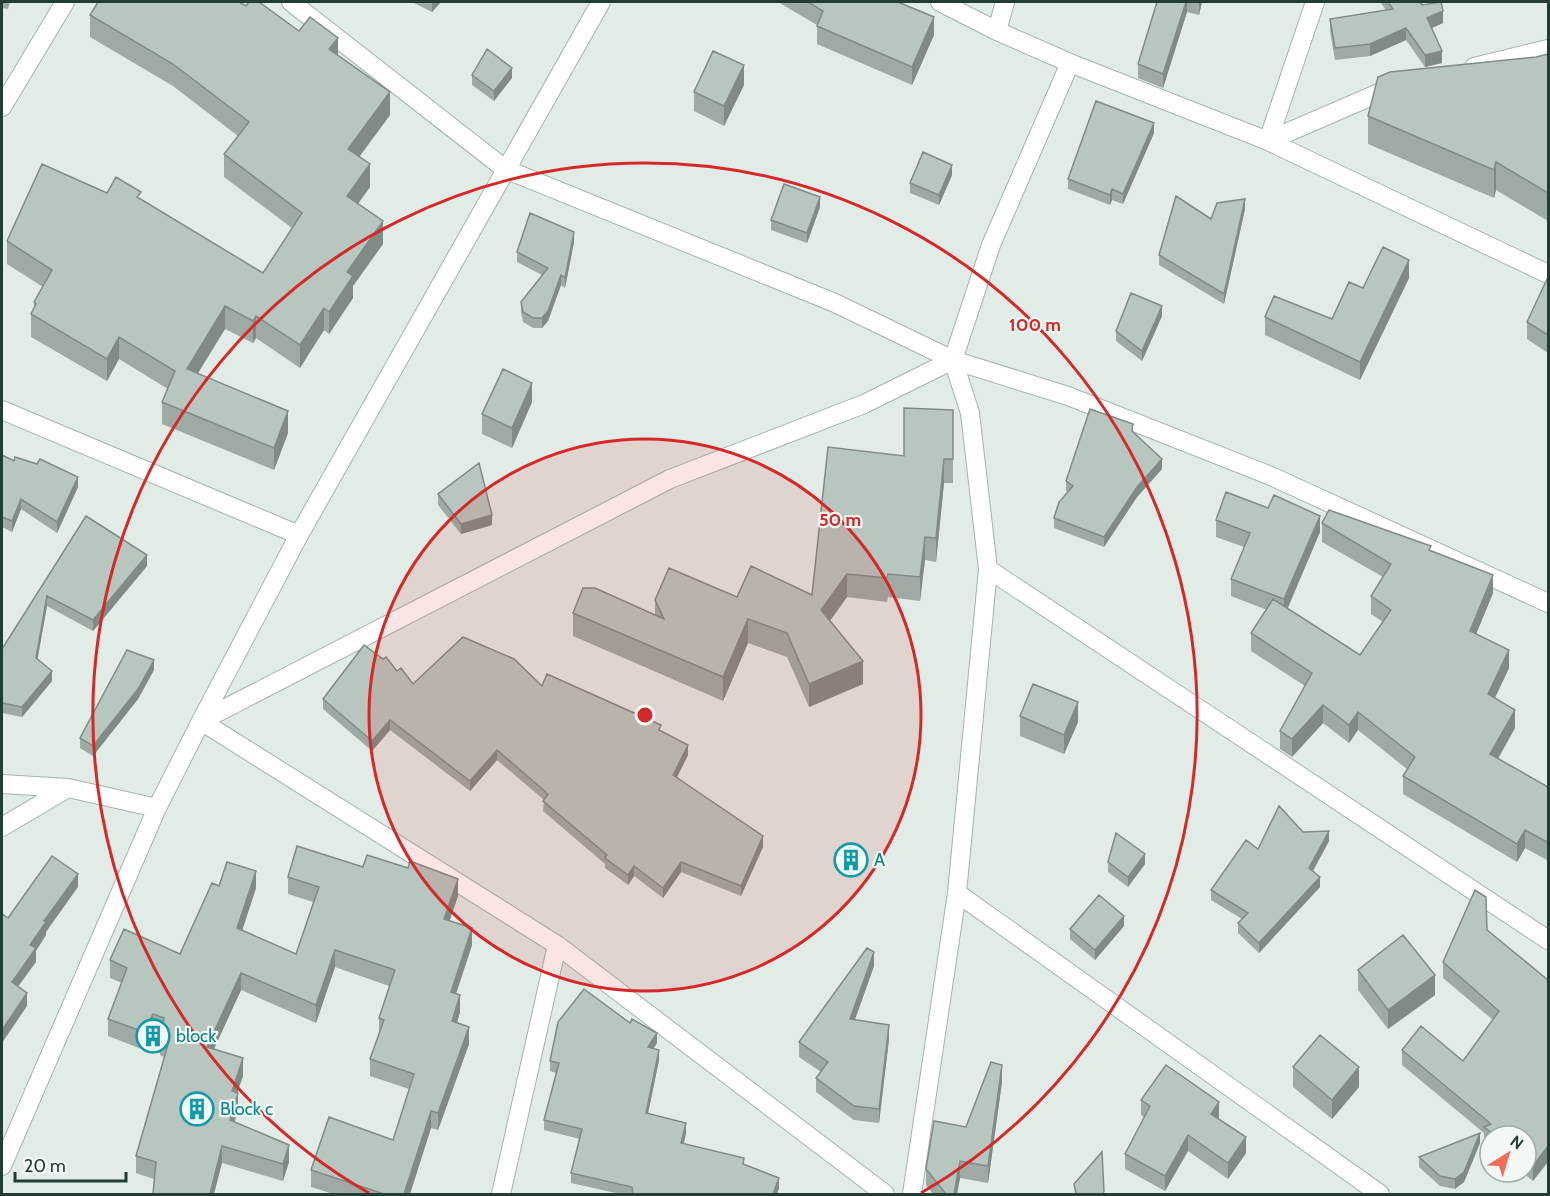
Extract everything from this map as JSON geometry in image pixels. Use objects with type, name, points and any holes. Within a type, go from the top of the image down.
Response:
[{"type":"street","points":[[2,107],[65,2]]},
{"type":"street","points":[[291,2],[505,169],[835,303],[953,360],[1068,396],[1271,476],[1548,603]]},
{"type":"street","points":[[2,1166],[157,808],[201,721],[298,535],[601,2]]},
{"type":"street","points":[[940,2],[997,32],[1070,63],[1268,141],[1548,274]]},
{"type":"street","points":[[997,32],[1005,2]]},
{"type":"street","points":[[1268,141],[1315,2]]},
{"type":"street","points":[[1460,70],[1548,49]]},
{"type":"street","points":[[912,1194],[957,893],[988,569],[970,413],[953,360],[991,245],[1070,63]]},
{"type":"street","points":[[1268,141],[1394,86],[1416,81]]},
{"type":"street","points":[[201,721],[670,479],[864,404],[953,360]]},
{"type":"street","points":[[2,410],[298,535]]},
{"type":"street","points":[[988,569],[1548,940]]},
{"type":"street","points":[[201,721],[557,945],[885,1194]]},
{"type":"street","points":[[2,784],[68,788],[157,808]]},
{"type":"street","points":[[2,827],[68,788]]},
{"type":"street","points":[[957,893],[1380,1194]]},
{"type":"street","points":[[501,1194],[557,945]]},
{"type":"building","points":[[98,2],[239,2],[246,6],[249,2],[259,2],[299,31],[310,17],[338,38],[329,49],[390,92],[348,149],[370,164],[347,196],[383,221],[347,272],[353,276],[329,312],[324,308],[300,345],[256,316],[253,321],[225,306],[187,369],[288,411],[274,448],[162,402],[175,371],[119,337],[107,359],[31,314],[36,304],[34,302],[52,270],[7,241],[42,164],[107,193],[116,177],[141,192],[137,197],[263,273],[302,213],[224,154],[249,122],[173,64],[90,15]]},
{"type":"building","points":[[808,2],[898,2],[934,17],[912,67],[817,26],[823,11]]},
{"type":"building","points":[[1157,2],[1186,2],[1163,74],[1138,64]]},
{"type":"building","points":[[1388,2],[1420,2],[1422,5],[1441,2],[1443,11],[1427,18],[1442,51],[1425,55],[1406,28],[1370,44],[1335,48],[1330,19],[1393,9]]},
{"type":"building","points":[[487,49],[512,68],[494,91],[472,75]]},
{"type":"building","points":[[713,51],[744,65],[724,106],[694,92]]},
{"type":"building","points":[[1548,54],[1548,193],[1496,162],[1494,170],[1368,116],[1378,77],[1390,72]]},
{"type":"building","points":[[1096,101],[1154,123],[1123,194],[1112,189],[1110,195],[1068,179]]},
{"type":"building","points":[[923,152],[952,165],[939,195],[910,183]]},
{"type":"building","points":[[784,184],[820,197],[807,233],[771,220]]},
{"type":"building","points":[[1176,196],[1211,219],[1217,203],[1245,199],[1224,294],[1159,255]]},
{"type":"building","points":[[530,213],[574,232],[565,278],[561,275],[548,311],[542,318],[533,318],[523,312],[521,302],[548,268],[517,252]]},
{"type":"building","points":[[1383,247],[1409,260],[1360,362],[1265,317],[1274,296],[1332,319],[1349,282],[1363,288]]},
{"type":"building","points":[[1548,277],[1548,335],[1527,322]]},
{"type":"building","points":[[1131,293],[1162,306],[1142,351],[1116,331]]},
{"type":"building","points":[[503,369],[532,383],[512,428],[482,414]]},
{"type":"building","points":[[904,408],[953,410],[953,459],[944,459],[936,538],[925,537],[920,577],[888,574],[887,578],[847,574],[821,610],[863,661],[809,684],[787,633],[748,619],[723,677],[573,613],[583,588],[595,588],[664,619],[655,600],[669,568],[737,597],[751,566],[812,595],[828,447],[904,456]]},
{"type":"building","points":[[1090,409],[1133,424],[1132,431],[1162,459],[1137,487],[1104,537],[1054,518],[1059,502],[1073,486],[1066,481]]},
{"type":"building","points":[[2,455],[14,461],[15,457],[37,464],[40,459],[78,477],[57,522],[21,499],[12,521],[2,517]]},
{"type":"building","points":[[479,463],[492,515],[461,524],[438,494]]},
{"type":"building","points":[[1226,492],[1268,508],[1274,495],[1320,516],[1284,599],[1231,579],[1250,533],[1216,520]]},
{"type":"building","points":[[1329,510],[1431,546],[1429,550],[1493,575],[1470,631],[1509,650],[1488,694],[1515,710],[1490,754],[1548,787],[1547,842],[1525,830],[1517,844],[1403,776],[1415,757],[1358,712],[1349,725],[1323,705],[1292,739],[1280,731],[1312,673],[1251,633],[1273,599],[1360,655],[1391,610],[1371,596],[1391,564],[1322,523]]},
{"type":"building","points":[[86,516],[147,555],[93,620],[47,596],[36,658],[52,671],[22,707],[2,703],[2,649]]},
{"type":"building","points":[[463,637],[514,659],[542,686],[547,674],[661,725],[659,730],[688,745],[673,775],[763,836],[741,886],[681,862],[663,888],[634,866],[628,875],[605,858],[607,855],[543,801],[548,794],[497,750],[470,781],[390,720],[372,741],[323,699],[364,645],[383,659],[386,657],[397,671],[401,668],[413,684]]},
{"type":"building","points":[[127,650],[154,660],[138,689],[93,746],[80,738]]},
{"type":"building","points":[[1033,684],[1078,702],[1064,735],[1020,716]]},
{"type":"building","points":[[1279,806],[1303,832],[1329,831],[1309,868],[1320,877],[1259,943],[1238,923],[1248,913],[1211,890],[1246,840],[1258,849]]},
{"type":"building","points":[[1116,833],[1145,854],[1128,877],[1108,862]]},
{"type":"building","points":[[297,846],[363,867],[367,855],[408,868],[410,861],[458,879],[444,919],[472,928],[451,992],[460,995],[452,1021],[469,1027],[438,1113],[431,1111],[404,1194],[384,1194],[311,1170],[329,1117],[393,1140],[414,1074],[370,1059],[384,1020],[379,1018],[395,970],[335,950],[316,1005],[241,973],[207,1047],[243,1058],[232,1091],[238,1093],[230,1120],[289,1145],[283,1164],[222,1146],[210,1194],[153,1194],[156,1162],[136,1156],[169,1041],[160,1038],[164,1018],[153,1014],[144,1032],[108,1019],[127,968],[110,960],[124,929],[180,954],[212,883],[219,886],[227,862],[256,871],[237,928],[296,954],[319,887],[288,877]]},
{"type":"building","points":[[52,856],[78,874],[44,921],[46,922],[30,945],[36,948],[12,982],[27,993],[2,1030],[2,914],[8,918]]},
{"type":"building","points":[[1475,890],[1486,897],[1487,930],[1548,980],[1548,1146],[1538,1159],[1538,1124],[1491,1124],[1402,1050],[1421,1026],[1463,1061],[1499,1011],[1443,962]]},
{"type":"building","points":[[1099,895],[1124,916],[1095,950],[1070,929]]},
{"type":"building","points":[[1403,935],[1435,975],[1388,1010],[1358,970]]},
{"type":"building","points":[[867,948],[874,952],[850,1019],[889,1025],[879,1109],[854,1106],[816,1078],[828,1062],[799,1042]]},
{"type":"building","points":[[584,989],[630,1023],[632,1019],[657,1033],[648,1047],[659,1050],[646,1113],[686,1123],[681,1143],[744,1158],[743,1164],[779,1178],[773,1194],[633,1194],[632,1187],[571,1173],[582,1129],[544,1120],[559,1063],[550,1061],[558,1022]]},
{"type":"building","points":[[1320,1035],[1359,1067],[1332,1100],[1293,1067]]},
{"type":"building","points":[[991,1062],[1002,1065],[988,1166],[960,1161],[954,1194],[946,1194],[926,1169],[934,1121],[966,1127]]},
{"type":"building","points":[[1166,1065],[1219,1102],[1211,1114],[1246,1137],[1228,1163],[1188,1135],[1165,1176],[1125,1154],[1150,1106],[1141,1100]]},
{"type":"building","points":[[1478,1134],[1464,1172],[1455,1179],[1440,1176],[1419,1157]]},
{"type":"building","points":[[1102,1152],[1103,1194],[1076,1194],[1074,1184]]},
{"type":"place","name":"A","points":[[851,860]]},
{"type":"place","name":"block","points":[[153,1036]]},
{"type":"place","name":"Block c","points":[[197,1109]]}]
